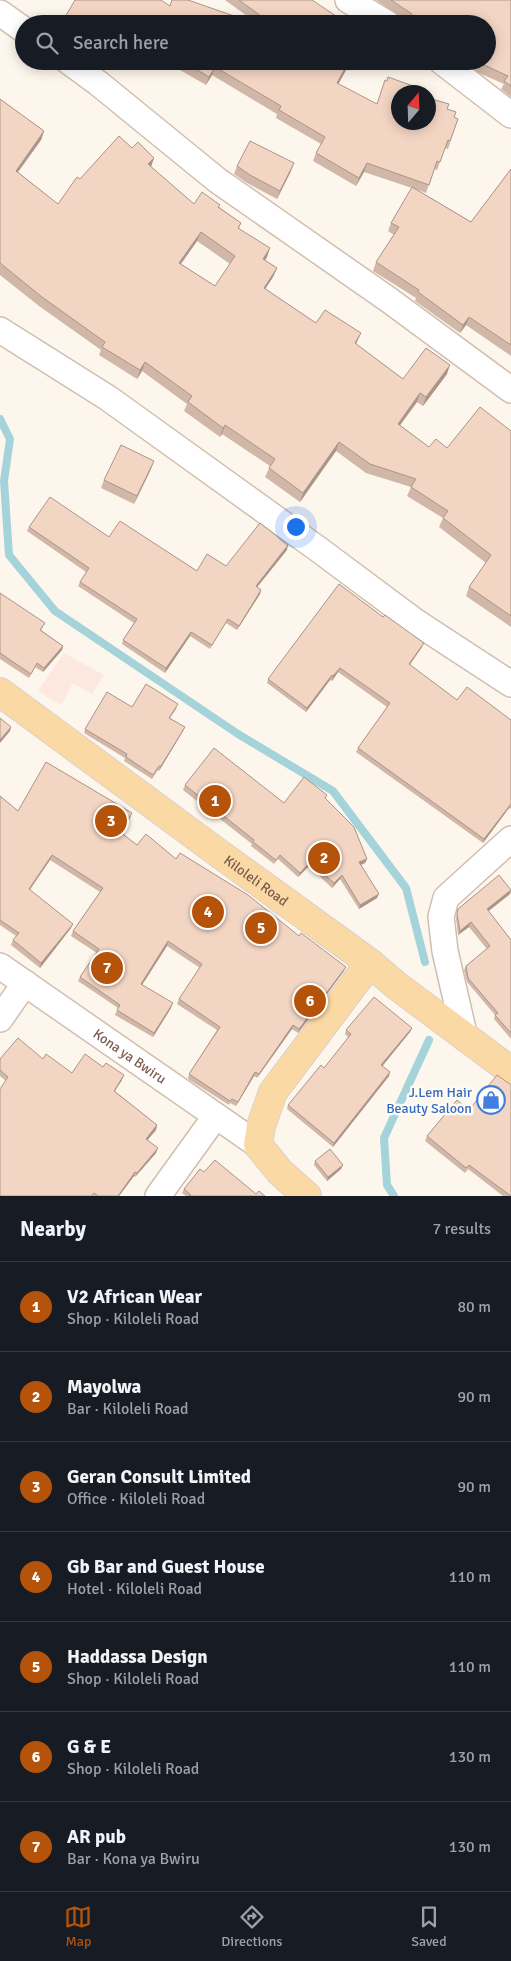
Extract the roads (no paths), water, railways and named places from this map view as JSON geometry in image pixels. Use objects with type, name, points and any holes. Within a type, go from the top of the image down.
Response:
[{"type":"main road","name":"Kiloleli Road","points":[[0,692],[370,963],[397,986],[511,1071]]},
{"type":"main road","points":[[307,1196],[280,1172],[258,1145],[262,1126],[273,1092],[370,963]]},
{"type":"street","points":[[348,0],[373,15]]},
{"type":"street","points":[[0,13],[15,24]]},
{"type":"street","points":[[80,70],[217,180],[388,300],[511,390]]},
{"type":"street","points":[[453,70],[511,115]]},
{"type":"street","points":[[0,330],[108,398],[416,622],[511,684]]},
{"type":"street","points":[[465,1038],[445,951],[441,916],[446,898],[511,839]]},
{"type":"street","name":"Kona ya Bwiru","points":[[0,966],[215,1117],[258,1145]]},
{"type":"street","points":[[0,1019],[25,983]]},
{"type":"street","points":[[158,1196],[215,1117]]},
{"type":"waterway","points":[[0,419],[10,439],[4,481],[9,555],[55,611],[238,734],[333,791],[406,888],[425,962]]},
{"type":"waterway","points":[[394,1196],[387,1185],[384,1138],[429,1040]]},
{"type":"place","name":"V2 African Wear","points":[[215,801]]},
{"type":"place","name":"Geran Consult Limited","points":[[111,821]]},
{"type":"place","name":"Mayolwa","points":[[324,858]]},
{"type":"place","name":"Gb Bar and Guest House","points":[[208,912]]},
{"type":"place","name":"Haddassa Design","points":[[261,928]]},
{"type":"place","name":"AR pub","points":[[107,968]]},
{"type":"place","name":"G & E","points":[[310,1001]]},
{"type":"place","name":"J.Lem Hair Beauty Saloon","points":[[491,1100]]}]
